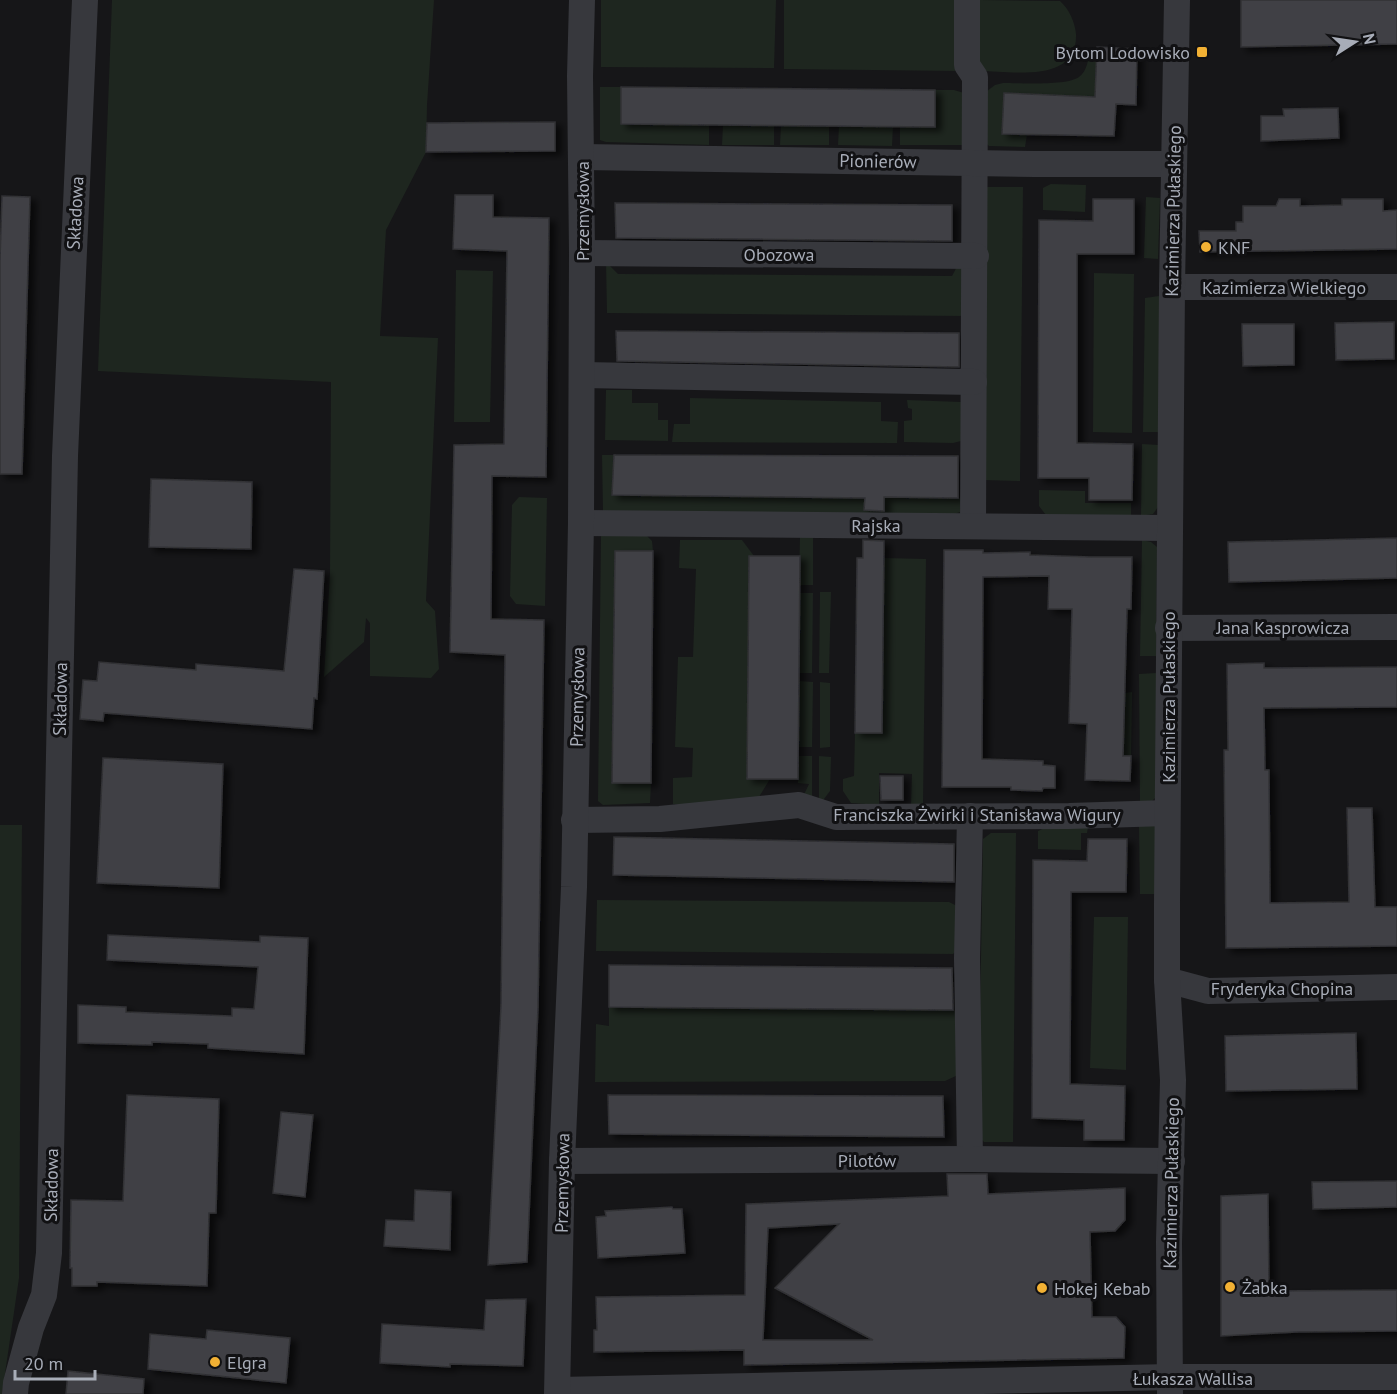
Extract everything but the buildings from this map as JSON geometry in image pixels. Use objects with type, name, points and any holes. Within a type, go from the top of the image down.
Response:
[{"type":"street","name":"Składowa","points":[[15,1394],[32,1328],[44,1295],[49,1253],[57,949],[64,502],[85,0]]},
{"type":"street","name":"Przemysłowa","points":[[557,1392],[562,1161],[572,944],[581,523],[582,157],[580,76],[582,0]]},
{"type":"street","points":[[967,0],[967,65],[975,77],[973,526]]},
{"type":"street","name":"Kazimierza Pułaskiego","points":[[1170,1386],[1169,1242],[1173,1080],[1167,980],[1167,813],[1177,0]]},
{"type":"street","name":"Pionierów","points":[[582,157],[1174,164]]},
{"type":"street","name":"Obozowa","points":[[582,253],[976,256]]},
{"type":"street","name":"Kazimierza Wielkiego","points":[[1172,287],[1397,286]]},
{"type":"street","points":[[582,375],[974,382]]},
{"type":"street","name":"Rajska","points":[[581,523],[1170,528]]},
{"type":"street","name":"Jana Kasprowicza","points":[[1168,628],[1397,627]]},
{"type":"street","name":"Franciszka Żwirki i Stanisława Wigury","points":[[574,820],[660,819],[799,805],[836,818],[1167,813]]},
{"type":"street","points":[[970,816],[967,958],[970,1159]]},
{"type":"street","name":"Fryderyka Chopina","points":[[1167,980],[1208,991],[1397,987]]},
{"type":"street","name":"Pilotów","points":[[562,1161],[970,1159],[1172,1161]]},
{"type":"street","name":"Łukasza Wallisa","points":[[557,1392],[1170,1386],[1397,1377]]},
{"type":"shaded area","points":[[112,0],[434,0],[426,152],[386,230],[380,336],[438,338],[426,601],[435,611],[439,669],[431,678],[370,676],[370,623],[366,618],[364,642],[324,677],[330,573],[331,382],[98,371]]},
{"type":"shaded area","points":[[601,0],[776,0],[774,68],[601,67]]},
{"type":"shaded area","points":[[784,0],[958,0],[958,71],[784,69]]},
{"type":"shaded area","points":[[980,0],[1060,1],[1069,12],[1074,25],[1076,34],[1074,50],[1066,61],[1055,68],[1025,72],[980,71],[975,6]]},
{"type":"shaded area","points":[[1097,47],[1095,97],[1004,93],[1002,134],[1027,135],[1025,147],[989,146],[985,142],[987,91],[1003,83],[1073,80],[1084,72],[1090,51]]},
{"type":"shaded area","points":[[600,87],[621,87],[621,124],[709,125],[709,145],[600,140]]},
{"type":"shaded area","points":[[935,90],[954,90],[964,93],[964,145],[900,145],[900,127],[935,127]]},
{"type":"shaded area","points":[[723,125],[774,125],[774,145],[722,145]]},
{"type":"shaded area","points":[[781,126],[829,126],[829,145],[780,145]]},
{"type":"shaded area","points":[[839,126],[893,126],[892,146],[838,145]]},
{"type":"shaded area","points":[[1051,184],[1086,185],[1085,212],[1043,210],[1043,188]]},
{"type":"shaded area","points":[[986,187],[1023,187],[1020,481],[983,480]]},
{"type":"shaded area","points":[[1146,197],[1160,198],[1158,259],[1144,258]]},
{"type":"shaded area","points":[[606,262],[618,274],[952,276],[959,263],[966,272],[965,316],[607,313]]},
{"type":"shaded area","points":[[456,270],[493,271],[490,422],[454,422]]},
{"type":"shaded area","points":[[1094,273],[1134,274],[1132,433],[1093,432]]},
{"type":"shaded area","points":[[1159,296],[1159,432],[1143,432],[1145,298]]},
{"type":"shaded area","points":[[606,390],[632,390],[632,403],[658,403],[658,420],[668,420],[668,441],[605,440]]},
{"type":"shaded area","points":[[690,398],[881,402],[881,421],[898,422],[897,443],[672,442],[674,424],[690,424]]},
{"type":"shaded area","points":[[907,400],[961,402],[965,440],[953,443],[904,442],[904,421],[912,420],[912,409],[908,408]]},
{"type":"shaded area","points":[[1142,444],[1159,445],[1158,507],[1153,514],[1141,516]]},
{"type":"shaded area","points":[[602,455],[614,455],[613,495],[961,498],[960,512],[946,517],[603,511]]},
{"type":"shaded area","points":[[1039,490],[1085,491],[1085,503],[1131,503],[1131,516],[1046,515],[1039,506]]},
{"type":"shaded area","points":[[519,497],[547,498],[545,606],[516,604],[510,596],[512,505]]},
{"type":"shaded area","points":[[601,535],[646,535],[652,541],[653,551],[615,551],[612,782],[651,783],[650,803],[603,805],[598,801]]},
{"type":"shaded area","points":[[800,535],[813,535],[813,585],[799,585]]},
{"type":"shaded area","points":[[680,540],[742,540],[754,556],[749,556],[747,778],[770,779],[754,805],[673,804],[673,778],[692,777],[693,748],[675,747],[678,657],[693,657],[696,569],[679,568]]},
{"type":"shaded area","points":[[1142,540],[1151,542],[1157,547],[1156,656],[1140,656]]},
{"type":"shaded area","points":[[884,558],[926,559],[923,805],[911,804],[912,774],[879,773],[879,805],[851,803],[843,791],[843,779],[854,776],[855,733],[882,733]]},
{"type":"shaded area","points":[[820,592],[831,592],[829,673],[819,673]]},
{"type":"shaded area","points":[[799,593],[813,593],[812,673],[799,673]]},
{"type":"shaded area","points":[[1156,673],[1157,796],[1148,805],[1140,808],[1139,674]]},
{"type":"shaded area","points":[[798,681],[813,682],[812,747],[798,747]]},
{"type":"shaded area","points":[[820,682],[830,683],[830,747],[820,748]]},
{"type":"shaded area","points":[[1132,692],[1131,756],[1105,755],[1125,693]]},
{"type":"shaded area","points":[[798,756],[812,756],[812,805],[799,805],[809,784],[798,783]]},
{"type":"shaded area","points":[[819,756],[831,757],[830,791],[819,804]]},
{"type":"shaded area","points":[[0,825],[22,825],[19,1278],[2,1394],[0,1394]]},
{"type":"shaded area","points":[[1139,826],[1155,826],[1156,894],[1140,894]]},
{"type":"shaded area","points":[[1088,827],[1087,833],[1081,833],[1081,850],[1038,849],[1038,831],[1045,828]]},
{"type":"shaded area","points":[[991,833],[1016,833],[1013,1142],[984,1142],[978,1135],[983,839]]},
{"type":"shaded area","points":[[597,900],[949,902],[959,907],[960,948],[953,954],[596,951]]},
{"type":"shaded area","points":[[1094,917],[1128,917],[1126,1070],[1090,1068]]},
{"type":"shaded area","points":[[609,1007],[959,1010],[958,1075],[945,1081],[595,1082],[596,1024],[609,1026]]},
{"type":"place","name":"Bytom Lodowisko","points":[[1202,52]]},
{"type":"place","name":"KNF","points":[[1206,247]]},
{"type":"place","name":"Żabka","points":[[1230,1287]]},
{"type":"place","name":"Hokej Kebab","points":[[1042,1288]]},
{"type":"place","name":"Elgra","points":[[215,1362]]}]
